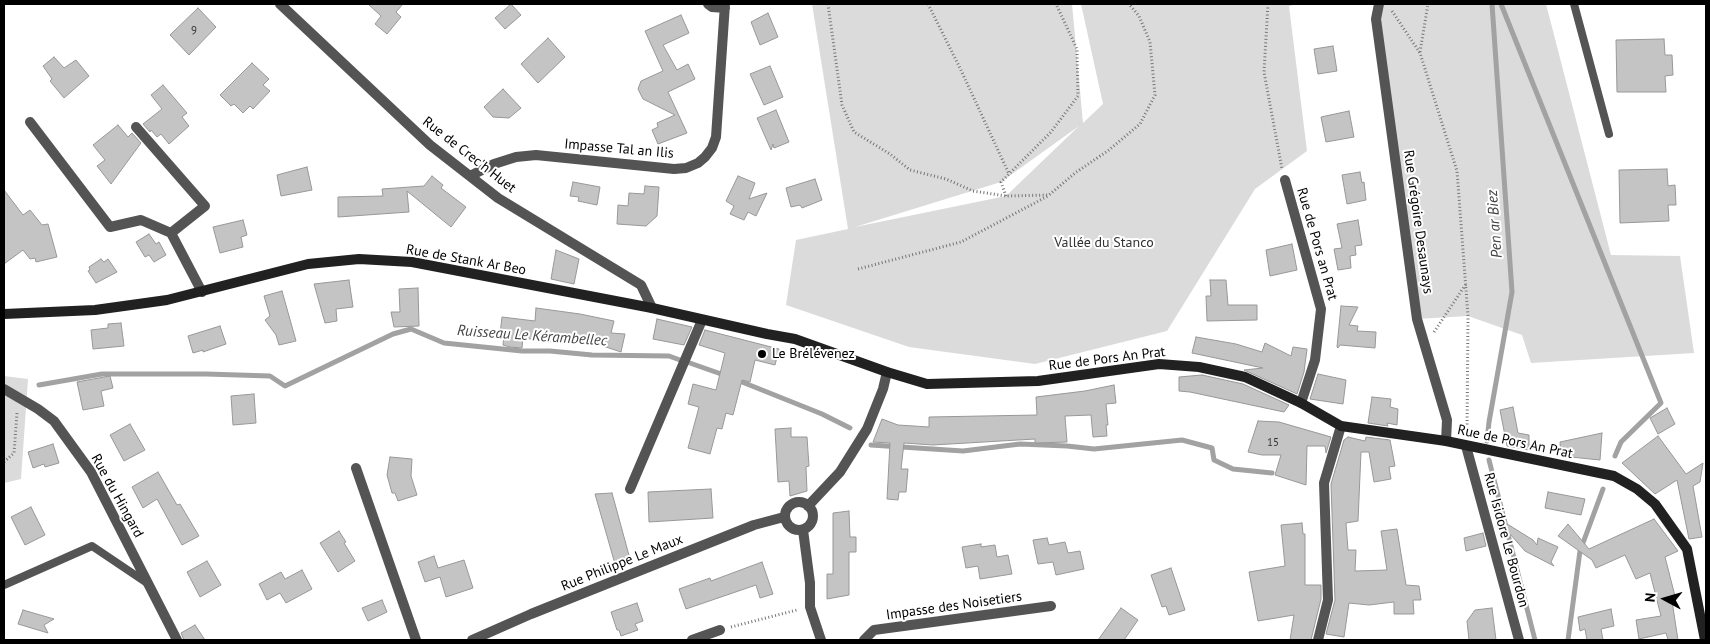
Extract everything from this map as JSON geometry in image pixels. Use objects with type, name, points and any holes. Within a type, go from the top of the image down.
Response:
[{"type":"street","name":"Rue de Crec'h Huet","points":[[280,4],[430,145],[498,198],[641,285],[652,308]]},
{"type":"street","name":"Impasse Tal an Ilis","points":[[470,176],[494,164],[536,155],[668,169],[686,168],[705,157],[712,148],[716,137],[725,6],[712,7],[708,4]]},
{"type":"street","name":"Rue Grégoire Desaunays","points":[[1379,4],[1376,19],[1377,28],[1418,319],[1447,420],[1446,441]]},
{"type":"street","points":[[30,122],[110,227],[141,220],[171,233],[202,292]]},
{"type":"street","points":[[136,127],[205,206],[171,233]]},
{"type":"street","name":"Rue de Pors an Prat","points":[[1285,180],[1322,309],[1315,360],[1301,404]]},
{"type":"street","name":"Rue de Stank Ar Beo","points":[[4,314],[95,310],[166,300],[308,264],[359,259],[412,262],[652,308],[795,339],[887,372]]},
{"type":"street","points":[[630,489],[702,320]]},
{"type":"street","name":"Rue de Pors An Prat","points":[[887,372],[927,384],[1038,381],[1159,364],[1199,367],[1245,377],[1341,426],[1446,441],[1614,476],[1637,489],[1655,504],[1687,549],[1705,640]]},
{"type":"street","points":[[808,506],[840,472],[867,429],[883,389],[887,372]]},
{"type":"street","name":"Rue du Hingard","points":[[4,389],[54,421],[91,472],[177,640]]},
{"type":"street","points":[[1318,640],[1328,600],[1324,483],[1341,426]]},
{"type":"street","name":"Rue Isidore Le Bourdon","points":[[1466,446],[1519,640]]},
{"type":"street","points":[[356,468],[416,640]]},
{"type":"street","points":[[801,502],[808,506],[813,514],[811,524],[803,530],[794,530],[787,525],[784,517],[786,509],[793,503],[801,502]]},
{"type":"street","name":"Rue Philippe Le Maux","points":[[472,640],[531,614],[754,526],[784,517]]},
{"type":"street","points":[[803,530],[810,583],[810,607],[821,640]]},
{"type":"street","name":"Impasse des Noisetiers","points":[[864,640],[874,630],[1052,606]]},
{"type":"street","points":[[692,640],[720,630]]},
{"type":"lane","points":[[1574,4],[1609,134]]},
{"type":"lane","points":[[4,585],[92,546],[148,583]]},
{"type":"path","points":[[828,4],[842,105],[854,132],[890,154],[910,170],[946,179],[973,191],[1006,196],[1049,195]]},
{"type":"path","points":[[928,4],[1009,174]]},
{"type":"path","points":[[1006,196],[1001,182],[1051,132],[1078,96],[1077,49],[1056,4]]},
{"type":"path","points":[[858,269],[961,242],[1049,195],[1140,124],[1155,95],[1150,42],[1139,16],[1129,4]]},
{"type":"path","points":[[1268,4],[1264,72],[1272,122],[1285,180]]},
{"type":"path","points":[[1387,4],[1420,53],[1457,171],[1468,316],[1466,446]]},
{"type":"path","points":[[1420,53],[1428,4]]},
{"type":"path","points":[[1425,346],[1466,284]]},
{"type":"path","points":[[4,462],[14,453],[18,398]]},
{"type":"path","points":[[720,630],[810,607]]},
{"type":"green space","name":"Vallée du Stanco","points":[[812,4],[1072,4],[1083,123],[1103,104],[1081,4],[1298,4],[1289,6],[1307,151],[1255,189],[1167,331],[1035,364],[909,347],[786,305],[796,240],[848,229]],"holes":[[[1079,126],[1006,196],[855,227],[1001,182]]]},
{"type":"green space","points":[[1374,4],[1546,4],[1611,255],[1680,256],[1694,353],[1531,363],[1522,335],[1468,316],[1417,319]]},
{"type":"green space","points":[[4,376],[28,379],[21,479],[4,483]]},
{"type":"building","points":[[368,4],[403,4],[396,12],[401,17],[387,34],[375,24],[381,16]]},
{"type":"building","points":[[511,4],[521,15],[505,29],[495,18]]},
{"type":"building","points":[[198,8],[216,27],[189,55],[170,35]]},
{"type":"building","points":[[768,13],[778,37],[760,45],[751,22]]},
{"type":"building","points":[[681,15],[689,33],[663,45],[677,70],[688,64],[695,79],[668,92],[687,133],[658,144],[652,130],[658,127],[657,123],[675,115],[643,99],[638,89],[641,81],[663,71],[645,31]]},
{"type":"building","points":[[548,38],[565,57],[538,83],[521,64]]},
{"type":"building","points":[[1664,39],[1665,55],[1672,55],[1673,75],[1665,76],[1666,92],[1617,92],[1616,40]]},
{"type":"building","points":[[1333,46],[1337,71],[1318,74],[1314,49]]},
{"type":"building","points":[[54,57],[64,68],[76,60],[89,76],[64,98],[50,81],[52,79],[43,66]]},
{"type":"building","points":[[252,63],[269,79],[263,85],[270,91],[253,109],[250,106],[243,113],[234,104],[231,106],[220,95]]},
{"type":"building","points":[[770,66],[783,97],[764,105],[750,74]]},
{"type":"building","points":[[163,85],[187,113],[182,117],[189,126],[169,144],[161,134],[157,137],[143,124],[162,109],[151,95]]},
{"type":"building","points":[[503,89],[521,108],[509,118],[493,117],[484,107]]},
{"type":"building","points":[[776,110],[789,142],[774,148],[773,144],[771,150],[757,118]]},
{"type":"building","points":[[1349,111],[1354,137],[1326,142],[1321,117]]},
{"type":"building","points":[[118,125],[128,137],[132,133],[141,143],[111,184],[97,166],[105,160],[93,145]]},
{"type":"building","points":[[307,167],[312,190],[281,196],[277,175]]},
{"type":"building","points":[[1667,169],[1668,186],[1675,185],[1676,205],[1668,205],[1669,221],[1620,223],[1619,170]]},
{"type":"building","points":[[1360,172],[1362,183],[1364,182],[1366,200],[1347,204],[1342,175]]},
{"type":"building","points":[[432,176],[443,185],[441,188],[466,207],[451,227],[407,191],[409,212],[338,217],[338,197],[383,196],[382,189],[424,186]]},
{"type":"building","points":[[738,176],[755,183],[749,199],[767,193],[756,216],[748,212],[744,220],[730,214],[734,206],[726,201]]},
{"type":"building","points":[[815,179],[822,200],[802,208],[800,205],[791,207],[786,188]]},
{"type":"building","points":[[573,182],[600,187],[597,205],[578,201],[579,197],[570,196]]},
{"type":"building","points":[[645,186],[659,187],[657,216],[646,226],[617,224],[618,205],[628,206],[629,193],[644,194]]},
{"type":"building","points":[[4,190],[23,215],[30,210],[42,225],[48,224],[57,257],[36,262],[35,258],[30,259],[23,250],[4,264]]},
{"type":"building","points":[[243,220],[247,235],[241,237],[243,247],[220,253],[213,227]]},
{"type":"building","points":[[1358,220],[1362,245],[1355,246],[1356,255],[1350,256],[1351,268],[1338,270],[1334,249],[1342,248],[1337,224]]},
{"type":"building","points":[[149,234],[156,244],[159,242],[166,255],[154,262],[149,255],[145,257],[136,242]]},
{"type":"building","points":[[1292,244],[1297,270],[1270,276],[1266,250]]},
{"type":"building","points":[[556,250],[579,259],[574,284],[551,279]]},
{"type":"building","points":[[101,259],[104,262],[108,259],[117,272],[96,283],[88,271],[90,270],[89,267]]},
{"type":"building","points":[[349,280],[353,307],[336,309],[337,321],[325,323],[314,284]]},
{"type":"building","points":[[1210,280],[1226,280],[1228,305],[1257,305],[1257,320],[1207,321],[1206,296],[1211,296]]},
{"type":"building","points":[[418,288],[419,326],[394,327],[391,312],[400,312],[399,289]]},
{"type":"building","points":[[282,291],[296,341],[279,345],[276,335],[265,320],[270,316],[264,296]]},
{"type":"building","points":[[1341,306],[1358,307],[1349,325],[1358,326],[1357,331],[1376,332],[1375,348],[1340,345],[1337,347]]},
{"type":"building","points":[[536,308],[614,321],[611,333],[625,334],[621,352],[594,343],[564,338],[563,341],[553,340],[553,342],[523,338],[522,348],[503,345],[504,334],[500,334],[502,317],[535,321]]},
{"type":"building","points":[[657,319],[692,327],[684,345],[653,339]]},
{"type":"building","points":[[121,323],[124,346],[93,349],[91,330],[108,328],[108,324]]},
{"type":"building","points":[[220,326],[226,344],[203,352],[203,350],[193,353],[188,336]]},
{"type":"building","points":[[705,330],[779,349],[775,365],[755,360],[750,382],[742,380],[733,415],[726,413],[722,429],[717,428],[710,454],[688,448],[699,407],[688,404],[693,384],[716,390],[725,353],[699,345]]},
{"type":"building","points":[[1196,337],[1236,344],[1262,352],[1265,343],[1291,356],[1293,347],[1307,349],[1304,372],[1297,394],[1244,370],[1263,368],[1192,353]]},
{"type":"building","points":[[1318,374],[1346,380],[1343,404],[1310,399]]},
{"type":"building","points":[[1202,375],[1243,384],[1289,405],[1284,412],[1179,391],[1179,377]]},
{"type":"building","points":[[110,376],[113,388],[101,391],[104,406],[83,410],[77,382]]},
{"type":"building","points":[[1114,385],[1116,403],[1106,404],[1107,436],[1093,437],[1091,415],[1065,416],[1067,442],[1035,443],[1035,439],[933,445],[904,443],[901,469],[908,469],[906,492],[899,492],[898,500],[887,499],[890,443],[873,442],[882,419],[898,425],[929,427],[929,417],[1037,415],[1036,397],[1085,391]]},
{"type":"building","points":[[254,394],[256,423],[233,425],[231,396]]},
{"type":"building","points":[[1372,397],[1391,399],[1390,407],[1398,409],[1397,425],[1387,423],[1388,426],[1368,423]]},
{"type":"building","points":[[1513,407],[1518,433],[1529,435],[1529,450],[1507,446],[1500,410]]},
{"type":"building","points":[[1667,408],[1675,424],[1658,434],[1650,418]]},
{"type":"building","points":[[1258,421],[1279,422],[1331,437],[1326,453],[1325,446],[1307,446],[1306,485],[1275,475],[1281,455],[1262,455],[1248,452]]},
{"type":"building","points":[[130,424],[145,450],[124,461],[110,435]]},
{"type":"building","points":[[791,428],[791,437],[807,437],[809,466],[806,467],[807,491],[790,496],[789,481],[778,482],[775,429]]},
{"type":"building","points":[[1602,433],[1600,460],[1561,456],[1560,442]]},
{"type":"building","points":[[1658,436],[1686,474],[1703,463],[1700,482],[1693,486],[1702,537],[1689,539],[1677,480],[1655,494],[1622,463]]},
{"type":"building","points":[[1348,437],[1365,441],[1366,437],[1390,440],[1395,466],[1389,467],[1391,479],[1374,482],[1369,452],[1361,452],[1358,521],[1346,523],[1348,550],[1356,550],[1355,571],[1387,570],[1381,531],[1397,529],[1406,585],[1419,586],[1421,600],[1413,600],[1414,614],[1394,614],[1394,602],[1369,605],[1349,603],[1344,637],[1326,634],[1335,600],[1331,484],[1344,440]]},
{"type":"building","points":[[53,444],[59,463],[45,467],[44,464],[33,468],[28,452]]},
{"type":"building","points":[[390,457],[412,459],[411,476],[417,495],[398,501],[395,493],[392,493],[387,475]]},
{"type":"building","points":[[158,472],[177,505],[180,504],[199,536],[182,545],[157,499],[143,508],[132,487]]},
{"type":"building","points":[[711,489],[713,518],[649,522],[648,492]]},
{"type":"building","points":[[1548,492],[1585,499],[1581,515],[1545,508]]},
{"type":"building","points":[[612,493],[630,559],[615,564],[595,494]]},
{"type":"building","points":[[31,507],[45,535],[25,545],[11,517]]},
{"type":"building","points":[[849,511],[850,537],[856,537],[856,552],[849,552],[849,595],[827,599],[827,574],[833,574],[833,513]]},
{"type":"building","points":[[1654,519],[1678,551],[1665,557],[1676,600],[1672,601],[1678,640],[1668,640],[1666,633],[1639,639],[1636,620],[1661,616],[1650,573],[1636,579],[1625,555],[1596,568],[1592,560],[1558,536],[1568,524],[1589,549]]},
{"type":"building","points":[[1504,522],[1533,540],[1537,545],[1538,538],[1558,547],[1551,562],[1554,566],[1525,551],[1502,525]]},
{"type":"building","points":[[1302,523],[1303,534],[1305,534],[1305,585],[1321,585],[1321,599],[1311,640],[1290,640],[1294,615],[1258,621],[1249,572],[1285,566],[1281,525]]},
{"type":"building","points":[[339,531],[355,561],[338,572],[320,543]]},
{"type":"building","points":[[1483,533],[1486,546],[1466,551],[1464,538]]},
{"type":"building","points":[[1047,538],[1049,545],[1065,542],[1068,553],[1080,551],[1084,569],[1056,575],[1053,562],[1038,564],[1033,540]]},
{"type":"building","points":[[981,544],[981,547],[995,545],[997,557],[1008,555],[1012,574],[980,579],[978,566],[966,568],[962,547]]},
{"type":"building","points":[[434,556],[438,568],[464,560],[473,588],[446,597],[440,577],[425,582],[418,562]]},
{"type":"building","points":[[207,561],[221,585],[200,597],[187,572]]},
{"type":"building","points":[[762,562],[773,594],[760,598],[756,585],[686,609],[679,589],[710,578],[711,581]]},
{"type":"building","points":[[1171,568],[1185,610],[1169,615],[1166,606],[1162,607],[1151,575]]},
{"type":"building","points":[[302,570],[312,589],[286,603],[280,593],[267,600],[259,584],[281,572],[285,579]]},
{"type":"building","points":[[382,600],[387,612],[368,621],[362,608]]},
{"type":"building","points":[[637,603],[643,621],[635,624],[638,630],[621,636],[611,612]]},
{"type":"building","points":[[1121,608],[1138,620],[1124,640],[1098,640]]},
{"type":"building","points":[[1492,608],[1496,640],[1469,640],[1467,621],[1475,610]]},
{"type":"building","points":[[1611,609],[1614,626],[1601,629],[1603,640],[1587,640],[1585,629],[1580,631],[1578,617]]},
{"type":"building","points":[[23,610],[54,619],[44,625],[48,633],[18,624]]},
{"type":"building","points":[[195,625],[205,640],[184,640],[181,633]]},
{"type":"waterway","name":"Pen ar Biez","points":[[1487,441],[1512,292],[1492,4]]},
{"type":"waterway","points":[[1501,4],[1661,403],[1621,442],[1615,456]]},
{"type":"waterway","name":"Ruisseau Le Kérambellec","points":[[39,385],[102,374],[206,374],[270,376],[285,386],[393,334],[411,329],[444,343],[522,351],[550,351],[592,355],[669,356],[680,360]]},
{"type":"waterway","name":"Ruisseau Le Kérambellec","points":[[687,362],[724,375]]},
{"type":"waterway","name":"Ruisseau Le Kérambellec","points":[[737,380],[822,414],[850,428]]},
{"type":"waterway","name":"Ruisseau Le Kérambellec","points":[[871,445],[963,451],[1020,444],[1094,449],[1182,440],[1212,448],[1214,460],[1233,469],[1272,473]]},
{"type":"waterway","name":"Pen ar Biez","points":[[1489,460],[1535,640]]},
{"type":"waterway","points":[[1568,640],[1580,551],[1603,489]]},
{"type":"place","name":"Le Brélévenez","points":[[762,354]]}]
